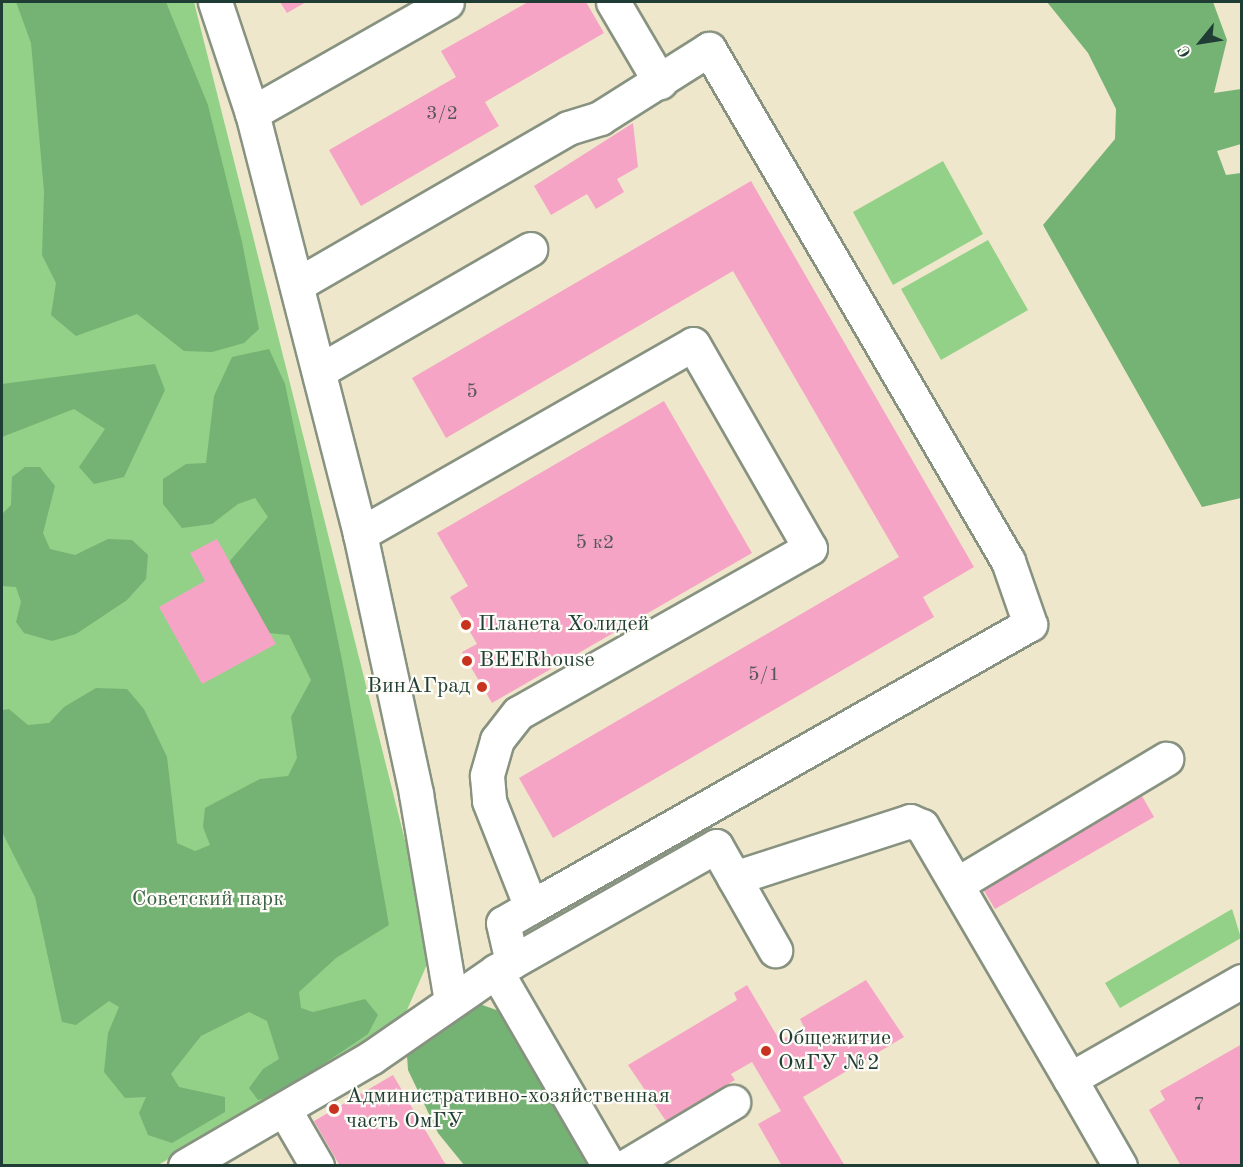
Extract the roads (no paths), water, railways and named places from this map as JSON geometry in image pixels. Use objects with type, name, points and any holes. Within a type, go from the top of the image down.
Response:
[{"type":"street","points":[[215,2],[252,113],[298,284],[360,534],[416,794],[451,1000]]},
{"type":"street","points":[[252,113],[447,2]]},
{"type":"street","points":[[613,2],[660,82]]},
{"type":"street","points":[[298,284],[660,82],[709,49],[1002,550],[1030,624],[503,923],[504,967],[609,1166]]},
{"type":"street","points":[[319,371],[530,249]]},
{"type":"street","points":[[360,534],[693,344],[810,548],[518,713],[497,740],[488,792],[531,907]]},
{"type":"street","points":[[957,884],[1166,759]]},
{"type":"street","points":[[734,878],[910,821],[922,826],[1120,1166]]},
{"type":"street","points":[[185,1166],[372,1057],[451,1000],[504,967],[716,846],[775,950]]},
{"type":"street","points":[[1070,1079],[1242,981]]},
{"type":"street","points":[[626,1166],[733,1102]]},
{"type":"street","points":[[284,1109],[317,1166]]},
{"type":"place","name":"Планета Холидей","points":[[466,625]]},
{"type":"place","name":"BEERhouse","points":[[467,661]]},
{"type":"place","name":"ВинАГрад","points":[[482,687]]},
{"type":"place","name":"Общежитие ОмГУ №2","points":[[766,1051]]},
{"type":"place","name":"Административно-хозяйственная часть ОмГУ","points":[[334,1109]]},
{"type":"park label","name":"Советский парк","points":[[208,900]]}]
